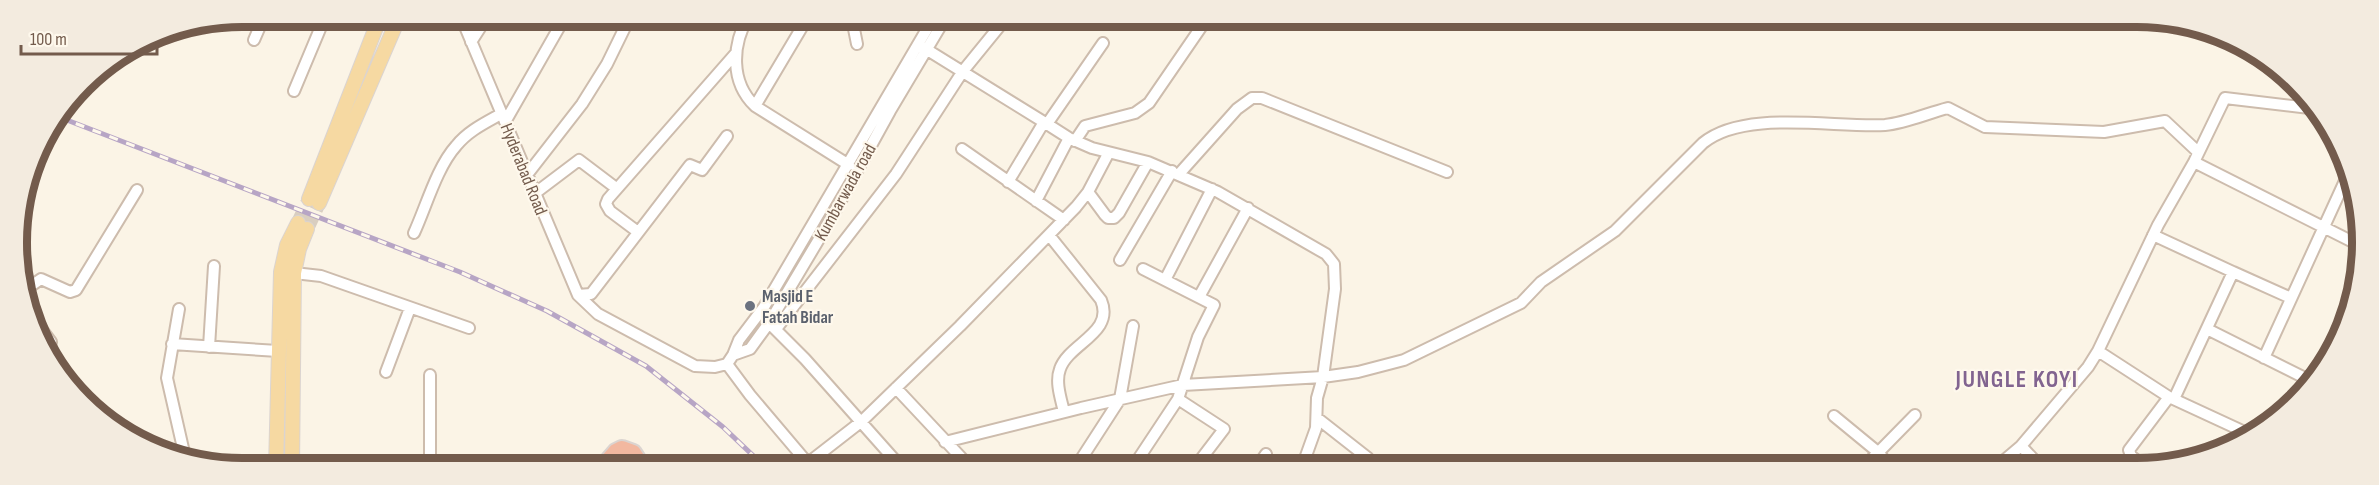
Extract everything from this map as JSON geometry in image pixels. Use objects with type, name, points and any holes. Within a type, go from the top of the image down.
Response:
[{"type":"highway","points":[[611,458],[622,449],[628,450],[636,458]]},
{"type":"main road","points":[[376,27],[314,201],[394,27]]},
{"type":"main road","points":[[276,458],[281,272],[287,245],[302,226],[294,273],[292,458]]},
{"type":"street","points":[[254,40],[259,27]]},
{"type":"street","points":[[294,91],[321,27]]},
{"type":"street","name":"Hyderabad Road","points":[[465,27],[578,296],[598,314]]},
{"type":"street","points":[[471,42],[481,27]]},
{"type":"street","points":[[414,233],[447,159],[456,145],[472,131],[503,118],[558,27]]},
{"type":"street","points":[[526,176],[582,104],[607,64],[625,27]]},
{"type":"street","points":[[745,27],[736,53],[736,72],[747,96],[755,105],[849,165]]},
{"type":"street","points":[[755,105],[802,27]]},
{"type":"street","points":[[854,27],[857,44]]},
{"type":"street","name":"Kumbarwada road","points":[[598,314],[695,366],[715,367],[750,349],[772,326],[890,111],[923,47],[930,27]]},
{"type":"street","name":"Kumbarwada road","points":[[730,359],[739,340],[764,307],[849,165],[923,47],[938,27]]},
{"type":"street","points":[[893,458],[862,421],[772,326],[896,174],[963,71],[999,27]]},
{"type":"street","points":[[1036,201],[1072,140],[1084,126],[1135,113],[1149,103],[1201,27]]},
{"type":"street","points":[[1008,182],[1045,123],[1103,43]]},
{"type":"street","points":[[923,47],[1072,140],[1108,153],[1148,162],[1176,172],[1248,208],[1326,254],[1334,264],[1335,289],[1323,377],[1317,398],[1316,428],[1305,458]]},
{"type":"street","points":[[638,232],[610,211],[606,204],[608,198],[736,53]]},
{"type":"street","points":[[1120,260],[1176,172],[1237,109],[1252,99],[1262,98],[1447,172]]},
{"type":"street","points":[[2007,458],[2021,446],[2088,367],[2098,351],[2153,235],[2225,98],[2304,107]]},
{"type":"street","points":[[945,442],[1064,412],[1183,386],[1323,377],[1358,372],[1404,360],[1521,303],[1541,282],[1615,231],[1703,143],[1727,129],[1797,123],[1885,124],[1948,108],[1985,128],[2104,132],[2165,121],[2196,157],[2352,241]]},
{"type":"street","points":[[578,296],[591,294],[690,165],[702,170],[727,136]]},
{"type":"street","points":[[962,149],[1064,220]]},
{"type":"street","points":[[818,458],[862,421],[1064,220],[1088,192],[1108,153]]},
{"type":"street","points":[[534,194],[579,160],[616,188]]},
{"type":"street","points":[[1088,192],[1108,218],[1114,218],[1148,162]]},
{"type":"street","points":[[2264,358],[2344,183]]},
{"type":"street","points":[[1165,280],[1212,189]]},
{"type":"street","points":[[31,286],[41,279],[70,292],[76,290],[137,190]]},
{"type":"street","points":[[1199,297],[1248,208]]},
{"type":"street","points":[[1049,235],[1101,300],[1104,310],[1099,327],[1066,359],[1059,371],[1058,383],[1064,412]]},
{"type":"street","points":[[2153,235],[2291,298]]},
{"type":"street","points":[[209,347],[214,266]]},
{"type":"street","points":[[1139,458],[1178,399],[1198,337],[1214,305],[1143,269]]},
{"type":"street","points":[[2134,458],[2129,450],[2171,398],[2207,329],[2233,272]]},
{"type":"street","points":[[294,273],[321,276],[469,328]]},
{"type":"street","points":[[386,372],[410,308]]},
{"type":"street","points":[[179,309],[168,378],[183,450]]},
{"type":"street","points":[[1085,458],[1120,399],[1133,326]]},
{"type":"street","points":[[2207,329],[2304,378]]},
{"type":"street","points":[[172,344],[278,351]]},
{"type":"street","points":[[2098,351],[2171,398],[2241,431]]},
{"type":"street","points":[[730,359],[750,395],[804,458]]},
{"type":"street","points":[[430,375],[430,458]]},
{"type":"street","points":[[896,388],[961,458]]},
{"type":"street","points":[[1178,399],[1224,429],[1202,458]]},
{"type":"street","points":[[1874,458],[1915,415]]},
{"type":"street","points":[[1834,416],[1883,458]]},
{"type":"street","points":[[1317,418],[1368,458]]},
{"type":"street","points":[[2021,446],[2032,458]]},
{"type":"street","points":[[1263,458],[1266,454]]},
{"type":"tunnel","points":[[298,223],[309,199]]},
{"type":"tunnel","points":[[307,229],[319,203]]},
{"type":"railway","points":[[66,120],[460,272],[547,311],[646,366],[723,427],[756,458]]},
{"type":"place","name":"Masjid E Fatah Bidar","points":[[750,306]]},
{"type":"district","name":"JUNGLE KOYI","points":[[2017,379]]}]
